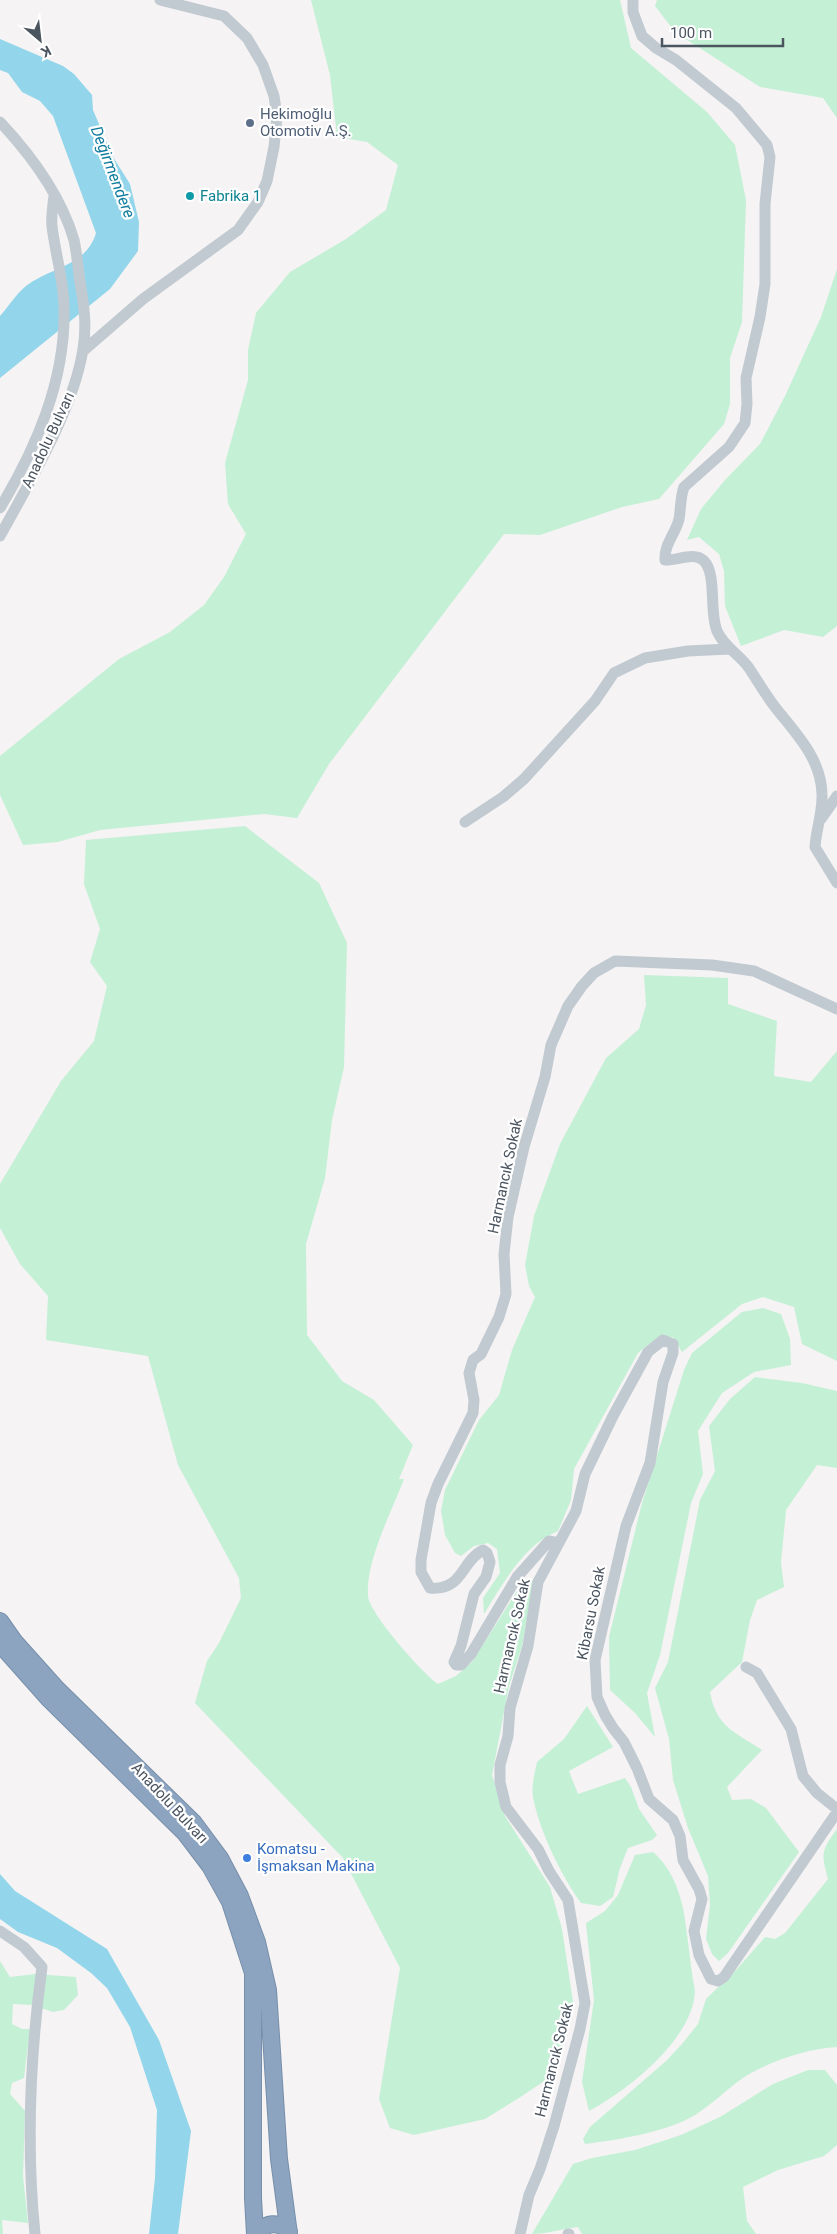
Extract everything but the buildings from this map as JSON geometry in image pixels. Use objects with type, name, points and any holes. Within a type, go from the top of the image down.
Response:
[{"type":"highway","name":"Anadolu Bulvarı","points":[[0,1620],[14,1641],[57,1689],[194,1823],[220,1858],[240,1896],[257,1942],[268,1990],[279,2159],[289,2233]]},
{"type":"highway","name":"Anadolu Bulvarı","points":[[0,1644],[48,1698],[185,1833],[210,1866],[230,1902],[253,1973],[253,2198],[256,2234]]},
{"type":"highway","points":[[256,2234],[266,2225],[272,2224],[284,2227],[289,2233]]},
{"type":"street","points":[[83,351],[143,299],[238,230],[258,202],[267,181],[274,147],[277,116],[274,96],[264,65],[247,38],[224,16],[160,0]]},
{"type":"street","points":[[633,0],[632,12],[642,36],[648,43],[676,60],[736,108],[767,145],[770,157],[765,204],[765,284],[760,317],[746,378],[748,404],[744,423],[729,447],[684,487],[680,496],[680,517],[664,552],[665,560],[674,561],[692,556],[703,559],[710,568],[712,605],[717,630],[729,649],[747,666],[778,712],[806,745],[820,771],[822,796],[815,847],[837,883]]},
{"type":"street","name":"Anadolu Bulvarı","points":[[0,122],[18,141],[54,194],[74,240],[86,320],[83,351],[70,396],[41,460],[0,536]]},
{"type":"street","name":"Anadolu Bulvarı","points":[[0,508],[18,479],[46,416],[60,356],[64,308],[52,224],[54,194]]},
{"type":"street","points":[[465,822],[503,797],[524,779],[595,700],[614,673],[645,658],[688,651],[729,649]]},
{"type":"street","points":[[816,831],[824,812],[837,796]]},
{"type":"street","name":"Harmancık Sokak","points":[[520,2234],[529,2195],[554,2126],[585,2003],[568,1900],[549,1871],[538,1849],[506,1807],[500,1782],[500,1765],[508,1736],[510,1708],[528,1646],[538,1582],[559,1543],[549,1541],[517,1577],[471,1654],[462,1665],[456,1665],[454,1662],[461,1646],[474,1594],[486,1577],[490,1562],[488,1554],[483,1550],[477,1553],[458,1580],[438,1588],[430,1588],[421,1572],[421,1560],[425,1532],[438,1484],[473,1413],[474,1400],[470,1372],[473,1360],[481,1354],[485,1346],[499,1317],[506,1294],[504,1254],[508,1217],[524,1147],[545,1077],[551,1046],[568,1006],[594,973],[615,961],[712,965],[754,971],[837,1009]]},
{"type":"street","name":"Kibarsu Sokak","points":[[559,1543],[576,1511],[585,1474],[613,1416],[648,1352],[662,1340],[668,1341],[673,1344],[673,1353],[663,1382],[650,1463],[626,1526],[595,1660],[597,1698],[612,1728],[624,1742],[649,1799],[673,1820],[680,1836],[684,1860],[702,1899],[694,1931],[699,1955],[711,1979],[718,1981],[724,1977],[837,1811]]},
{"type":"street","points":[[746,1667],[756,1673],[791,1728],[803,1776],[816,1793],[837,1811]]},
{"type":"street","points":[[0,1931],[24,1947],[42,1967],[35,2025],[29,2162],[35,2234]]},
{"type":"green space","points":[[311,0],[620,0],[631,48],[707,112],[735,145],[746,200],[742,322],[730,358],[730,404],[724,424],[659,499],[622,507],[540,535],[504,534],[329,764],[297,818],[264,814],[100,830],[58,842],[23,845],[0,795],[0,756],[119,659],[170,632],[204,605],[224,577],[246,534],[228,504],[225,463],[248,380],[248,350],[256,313],[290,272],[346,239],[386,210],[398,165],[367,142],[337,137],[330,75]]},
{"type":"green space","points":[[657,0],[837,0],[837,118],[823,98],[760,87],[675,32],[655,6]]},
{"type":"green space","points":[[837,269],[837,626],[823,637],[784,630],[741,646],[725,606],[724,571],[719,554],[699,537],[687,540],[701,509],[725,480],[760,444],[785,396],[821,317]]},
{"type":"green space","points":[[245,826],[319,883],[347,943],[344,1067],[332,1120],[325,1178],[306,1244],[307,1335],[342,1381],[374,1400],[413,1445],[399,1479],[404,1479],[375,1552],[368,1583],[368,1596],[371,1604],[397,1642],[420,1668],[438,1684],[456,1676],[472,1662],[524,1580],[534,1580],[522,1646],[509,1686],[492,1775],[505,1816],[550,1887],[562,1929],[574,2008],[553,2075],[485,2119],[414,2135],[390,2128],[379,2099],[400,1968],[343,1858],[195,1703],[207,1661],[219,1643],[241,1598],[239,1578],[178,1465],[148,1356],[46,1340],[48,1296],[20,1264],[0,1228],[0,1184],[61,1081],[94,1041],[107,986],[90,962],[100,929],[84,884],[86,840]]},
{"type":"green space","points":[[644,975],[728,978],[728,1004],[777,1021],[774,1076],[811,1082],[837,1051],[837,1361],[802,1344],[794,1307],[763,1297],[742,1304],[682,1352],[673,1337],[658,1339],[650,1343],[638,1353],[574,1469],[571,1500],[558,1531],[546,1537],[524,1555],[506,1578],[484,1614],[483,1598],[500,1573],[497,1549],[488,1543],[474,1546],[461,1556],[455,1553],[445,1535],[441,1511],[445,1490],[479,1420],[499,1395],[512,1350],[535,1297],[529,1286],[525,1265],[534,1216],[560,1144],[606,1058],[639,1029],[646,1005]]},
{"type":"green space","points":[[763,1308],[781,1314],[790,1339],[791,1365],[754,1372],[722,1393],[698,1431],[703,1474],[691,1503],[660,1655],[647,1693],[655,1737],[635,1713],[610,1690],[609,1637],[642,1503],[684,1370],[692,1353],[742,1312]]},
{"type":"green space","points":[[755,1377],[802,1383],[837,1391],[837,1468],[817,1465],[786,1510],[781,1563],[784,1587],[757,1600],[750,1620],[742,1662],[710,1692],[713,1704],[722,1721],[735,1733],[762,1750],[727,1787],[732,1800],[751,1799],[766,1808],[799,1852],[728,1953],[719,1961],[712,1954],[706,1939],[710,1905],[708,1876],[688,1828],[673,1780],[669,1739],[655,1688],[668,1662],[700,1500],[715,1471],[709,1426],[730,1399]]},
{"type":"green space","points":[[587,1706],[613,1747],[569,1771],[578,1794],[625,1778],[631,1787],[639,1809],[657,1835],[652,1840],[628,1848],[620,1868],[613,1897],[600,1906],[581,1903],[566,1879],[540,1824],[533,1793],[537,1762],[564,1739]]},
{"type":"green space","points":[[837,1829],[837,2047],[800,2053],[761,2068],[740,2080],[707,2107],[684,2121],[656,2131],[626,2138],[585,2144],[583,2139],[590,2127],[666,2061],[682,2044],[698,2024],[706,1999],[737,1969],[765,1937],[775,1939],[785,1933],[828,1879],[824,1863],[824,1852]]},
{"type":"green space","points":[[653,1852],[661,1860],[674,1880],[681,1901],[695,1990],[691,2010],[683,2028],[656,2062],[622,2090],[589,2111],[582,2082],[594,2000],[586,1923],[605,1911],[618,1895],[635,1855]]},
{"type":"green space","points":[[0,1961],[10,1977],[35,1974],[76,1977],[78,1995],[64,2010],[53,2012],[32,2005],[13,2004],[12,2024],[22,2029],[30,2029],[24,2078],[12,2083],[10,2094],[25,2111],[23,2176],[28,2223],[2,2220],[3,2234],[0,2234]]},
{"type":"green space","points":[[808,2070],[825,2070],[837,2085],[837,2145],[824,2156],[778,2170],[743,2187],[747,2221],[756,2234],[582,2234],[578,2227],[532,2234],[573,2164],[592,2158],[635,2150],[681,2135],[720,2117],[773,2084]]},
{"type":"water","name":"Değirmendere","points":[[0,39],[63,66],[74,74],[92,95],[93,110],[113,157],[130,184],[139,222],[138,251],[110,289],[0,378],[0,316],[26,286],[76,260],[91,244],[96,233],[53,116],[40,101],[22,92],[8,73],[0,70]]},
{"type":"water","points":[[0,1874],[15,1891],[107,1949],[159,2040],[191,2131],[178,2234],[149,2234],[155,2178],[157,2110],[130,2027],[107,1988],[91,1973],[57,1948],[18,1932],[0,1919]]},
{"type":"place","name":"Hekimoğlu Otomotiv A.Ş.","points":[[250,123]]},
{"type":"place","name":"Fabrika 1","points":[[190,196]]},
{"type":"place","name":"Komatsu - İşmaksan Makina","points":[[247,1858]]}]
